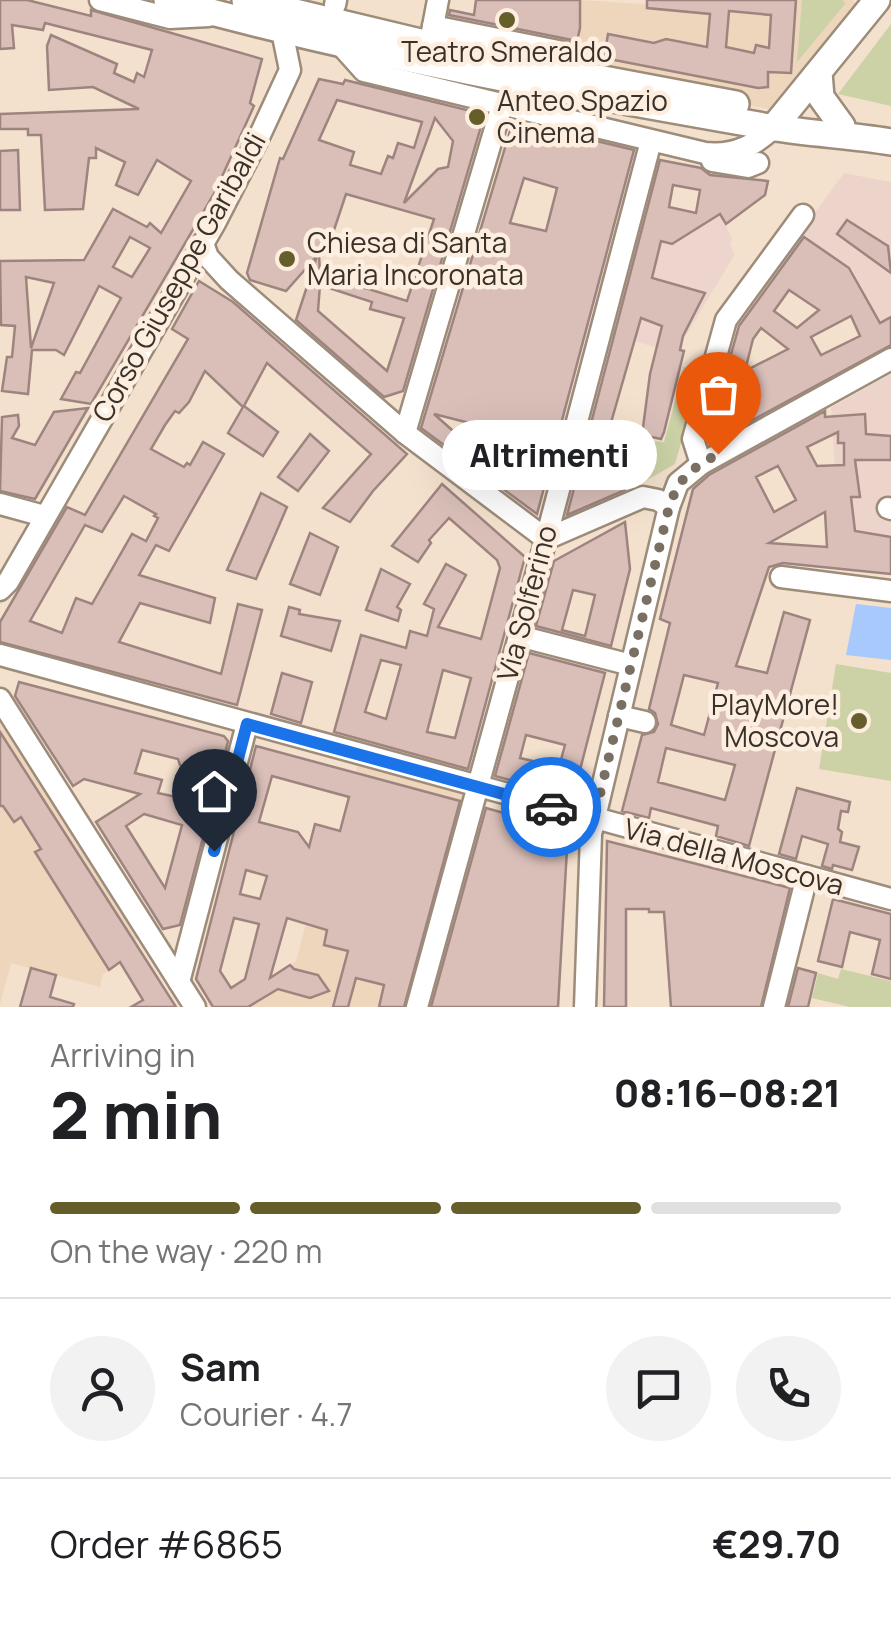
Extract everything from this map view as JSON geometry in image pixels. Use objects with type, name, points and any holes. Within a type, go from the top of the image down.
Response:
[{"type":"main road","points":[[167,0],[282,31],[778,121]]},
{"type":"main road","points":[[246,0],[431,35],[462,61],[638,104],[852,131],[891,142]]},
{"type":"main road","points":[[778,121],[819,73],[865,5]]},
{"type":"main road","points":[[819,73],[821,97],[852,131]]},
{"type":"street","points":[[100,0],[170,18],[221,15]]},
{"type":"street","points":[[438,0],[431,35],[573,54]]},
{"type":"street","name":"Corso Giuseppe Garibaldi","points":[[0,590],[204,243],[290,70],[282,31]]},
{"type":"street","points":[[338,42],[364,71],[706,153],[732,153],[755,144],[778,121]]},
{"type":"street","points":[[638,104],[660,132],[684,148]]},
{"type":"street","points":[[405,433],[502,105]]},
{"type":"street","points":[[651,141],[659,150],[735,166],[758,163]]},
{"type":"street","name":"Via Solferino","points":[[417,1007],[546,538],[616,246],[651,141]]},
{"type":"street","points":[[701,464],[693,439],[726,320],[803,215]]},
{"type":"street","points":[[204,243],[208,257],[229,280],[405,433],[546,538],[621,509],[643,496],[669,507]]},
{"type":"street","points":[[585,1007],[594,819],[678,483],[701,464],[891,359]]},
{"type":"street","points":[[0,504],[44,516]]},
{"type":"street","points":[[781,577],[891,591]]},
{"type":"street","points":[[519,636],[631,665]]},
{"type":"street","name":"Via della Moscova","points":[[0,655],[891,899]]},
{"type":"street","points":[[0,700],[195,1007]]},
{"type":"street","points":[[618,716],[646,722]]},
{"type":"street","points":[[179,982],[247,724]]},
{"type":"street","points":[[774,1007],[806,876]]},
{"type":"shaded area","points":[[580,0],[657,5],[658,0],[853,0],[862,16],[783,112],[574,69]]},
{"type":"shaded area","points":[[844,173],[891,182],[891,317],[880,323],[852,269],[800,233]]},
{"type":"shaded area","points":[[720,214],[735,254],[685,337],[664,327],[657,348],[635,341],[633,348],[608,342],[640,225],[676,234]]},
{"type":"shaded area","points":[[891,374],[891,574],[841,568],[831,407]]},
{"type":"shaded area","points":[[0,705],[147,932],[103,960],[109,970],[103,974],[100,987],[11,963],[0,1004]]},
{"type":"shaded area","points":[[360,756],[476,788],[416,1007],[224,1007],[296,961],[306,924],[290,919],[315,824],[340,831]]},
{"type":"green space","points":[[802,0],[843,0],[845,4],[797,62]]},
{"type":"green space","points":[[891,24],[891,106],[838,94]]},
{"type":"green space","points":[[684,367],[701,373],[675,464],[628,491],[632,439],[664,442]]},
{"type":"green space","name":"PlayMore! Moscova","points":[[836,664],[891,673],[891,781],[819,769]]},
{"type":"green space","points":[[841,969],[891,981],[891,1007],[850,1007],[812,998],[818,973],[838,979]]},
{"type":"water","points":[[856,604],[891,608],[891,660],[846,655]]},
{"type":"building","points":[[0,0],[27,0],[91,16],[91,10],[262,59],[250,103],[254,106],[215,192],[91,404],[61,399],[76,372],[80,373],[121,298],[99,286],[64,355],[56,350],[32,350],[28,394],[2,391],[7,357],[12,357],[15,326],[1,325],[0,261],[84,260],[113,209],[147,227],[150,223],[161,233],[191,181],[157,160],[138,195],[116,185],[125,162],[96,148],[96,158],[89,158],[83,209],[45,210],[41,135],[28,135],[28,129],[0,129],[0,114],[139,109],[93,87],[49,90],[47,46],[51,35],[117,64],[114,73],[134,82],[137,73],[144,77],[152,50],[45,23],[43,30],[12,25],[14,48],[0,49]],"holes":[[[130,237],[150,248],[132,277],[113,267]],[[26,277],[54,283],[31,348]]]},
{"type":"building","points":[[476,0],[580,0],[577,41],[449,15],[450,10],[474,15]]},
{"type":"building","points":[[647,0],[796,0],[791,73],[768,72],[768,87],[758,88],[604,58],[608,34],[707,47],[710,14],[647,8]],"holes":[[[729,11],[771,15],[769,48],[756,45],[754,53],[726,47]]]},
{"type":"building","points":[[319,79],[343,84],[345,80],[475,112],[482,123],[403,391],[384,397],[296,320],[317,256],[286,291],[250,280],[247,273],[280,158],[283,159]],"holes":[[[337,100],[422,122],[414,148],[398,143],[381,174],[350,165],[354,152],[319,140]],[[435,118],[453,141],[448,167],[438,169],[404,203]],[[346,194],[434,219],[407,301],[320,274],[319,254],[330,242]],[[320,285],[372,302],[370,309],[404,318],[387,371],[318,311]]]},
{"type":"building","points":[[513,121],[634,150],[537,514],[421,428]],"holes":[[[524,178],[557,188],[546,231],[510,223]],[[434,414],[497,430],[488,462]]]},
{"type":"building","points":[[18,150],[20,210],[0,210],[0,151]]},
{"type":"building","points":[[660,160],[701,168],[710,175],[768,181],[765,195],[726,224],[720,214],[672,244],[661,241],[652,278],[705,293],[683,336],[680,350],[684,351],[664,432],[661,439],[642,435],[650,374],[662,326],[641,318],[598,468],[626,475],[625,490],[567,515]],"holes":[[[673,185],[700,190],[696,213],[669,207]]]},
{"type":"building","points":[[847,220],[888,246],[891,273],[837,234]]},
{"type":"building","points":[[804,237],[849,268],[880,323],[891,317],[891,345],[712,442],[707,439],[739,326]],"holes":[[[789,290],[819,310],[797,328],[774,311]],[[851,316],[860,336],[821,355],[811,337]],[[761,328],[788,349],[745,371],[753,339]]]},
{"type":"building","points":[[199,281],[233,302],[407,454],[350,522],[323,508],[371,454],[267,363],[244,406],[278,432],[263,456],[228,433],[243,407],[205,371],[189,402],[179,413],[175,411],[165,425],[151,449],[184,467],[190,465],[203,442],[224,454],[169,551],[156,545],[139,575],[215,598],[210,623],[140,603],[119,642],[221,674],[238,604],[262,610],[237,705],[0,642],[0,622],[67,507],[85,515],[188,339],[172,329]],"holes":[[[124,496],[158,518],[146,541],[132,534],[92,604],[76,598],[62,633],[30,621],[85,525],[102,532]]]},
{"type":"building","points":[[88,408],[35,499],[0,491],[2,417],[18,415],[19,426],[12,438],[35,445],[54,412]]},
{"type":"building","points":[[825,411],[825,417],[865,414],[866,434],[891,436],[891,460],[855,460],[860,497],[851,497],[855,531],[891,537],[891,574],[783,563],[769,567],[736,666],[767,673],[784,612],[810,620],[749,846],[716,836],[718,826],[651,808],[649,818],[622,811],[642,735],[654,732],[658,724],[655,713],[649,709],[670,623],[660,619],[693,489],[709,475]],"holes":[[[838,432],[838,443],[844,443],[844,465],[817,466],[807,447]],[[778,466],[796,500],[774,512],[756,477]],[[825,512],[827,547],[769,543]],[[684,675],[718,683],[704,735],[671,725]],[[666,748],[735,765],[725,800],[658,782]]]},
{"type":"building","points":[[310,434],[329,451],[298,491],[278,477]]},
{"type":"building","points":[[442,484],[525,557],[468,769],[334,732],[361,635],[406,648],[410,631],[427,636],[434,609],[424,604],[446,564],[466,575],[438,627],[481,639],[500,568],[497,560],[449,518],[429,540],[431,543],[418,562],[392,546]],"holes":[[[381,660],[401,665],[386,719],[365,712]],[[443,670],[471,678],[455,738],[427,732]]]},
{"type":"building","points":[[261,493],[287,507],[256,579],[227,570]]},
{"type":"building","points":[[625,522],[630,569],[611,646],[536,626],[554,561]],"holes":[[[573,590],[595,595],[585,636],[562,630]]]},
{"type":"building","points":[[310,533],[338,547],[320,595],[290,584]]},
{"type":"building","points":[[381,569],[410,584],[397,607],[401,610],[398,621],[366,610]]},
{"type":"building","points":[[289,607],[300,610],[299,614],[340,621],[331,651],[281,636]]},
{"type":"building","points":[[529,653],[605,673],[573,797],[495,776]],"holes":[[[526,735],[565,745],[559,767],[520,758]]]},
{"type":"building","points":[[282,673],[312,682],[301,723],[271,714]]},
{"type":"building","points":[[19,682],[224,736],[228,741],[222,766],[214,774],[209,790],[178,759],[142,750],[135,773],[162,780],[158,793],[181,798],[185,786],[214,796],[180,925],[163,929],[96,822],[140,794],[84,779],[73,786],[15,696]],"holes":[[[144,814],[182,825],[165,888],[126,826]]]},
{"type":"building","points":[[0,732],[176,1007],[131,1007],[143,1000],[120,962],[109,970],[35,852],[41,849],[21,817],[14,822],[0,806]]},
{"type":"building","points":[[256,746],[460,801],[404,1007],[379,1007],[384,985],[356,978],[348,1007],[333,1007],[348,951],[324,945],[327,930],[287,918],[270,978],[290,965],[318,975],[329,991],[310,998],[278,989],[248,1007],[213,1007],[196,979]],"holes":[[[272,776],[349,797],[340,831],[315,824],[309,847],[298,832],[259,822]],[[246,870],[267,876],[260,899],[240,894]],[[234,918],[259,924],[245,979],[231,988],[220,971]]]},
{"type":"building","points":[[797,788],[850,802],[848,812],[841,811],[838,829],[842,832],[840,842],[859,847],[852,870],[822,866],[828,844],[802,836],[796,859],[779,854]]},
{"type":"building","points":[[486,808],[568,831],[558,1007],[431,1007]]},
{"type":"building","points":[[607,841],[790,888],[761,1007],[671,1007],[664,912],[626,909],[626,1007],[604,1007]]},
{"type":"building","points":[[833,899],[891,914],[891,979],[872,974],[880,940],[850,932],[842,967],[818,961]]},
{"type":"building","points":[[31,968],[56,975],[50,997],[74,1004],[73,1007],[20,1007]]},
{"type":"building","points":[[798,968],[816,973],[808,1007],[788,1007]]},
{"type":"way so far","points":[[551,807],[594,819],[669,507],[678,483],[687,473],[718,454]]},
{"type":"place","name":"Teatro Smeraldo","points":[[507,20]]},
{"type":"place","name":"Anteo Spazio Cinema","points":[[477,117]]},
{"type":"place","name":"Chiesa di Santa Maria Incoronata","points":[[287,259]]},
{"type":"place","name":"Altrimenti","points":[[718,454]]},
{"type":"place","name":"PlayMore! Moscova","points":[[859,721]]},
{"type":"route","points":[[214,851],[247,724],[551,807]]}]
